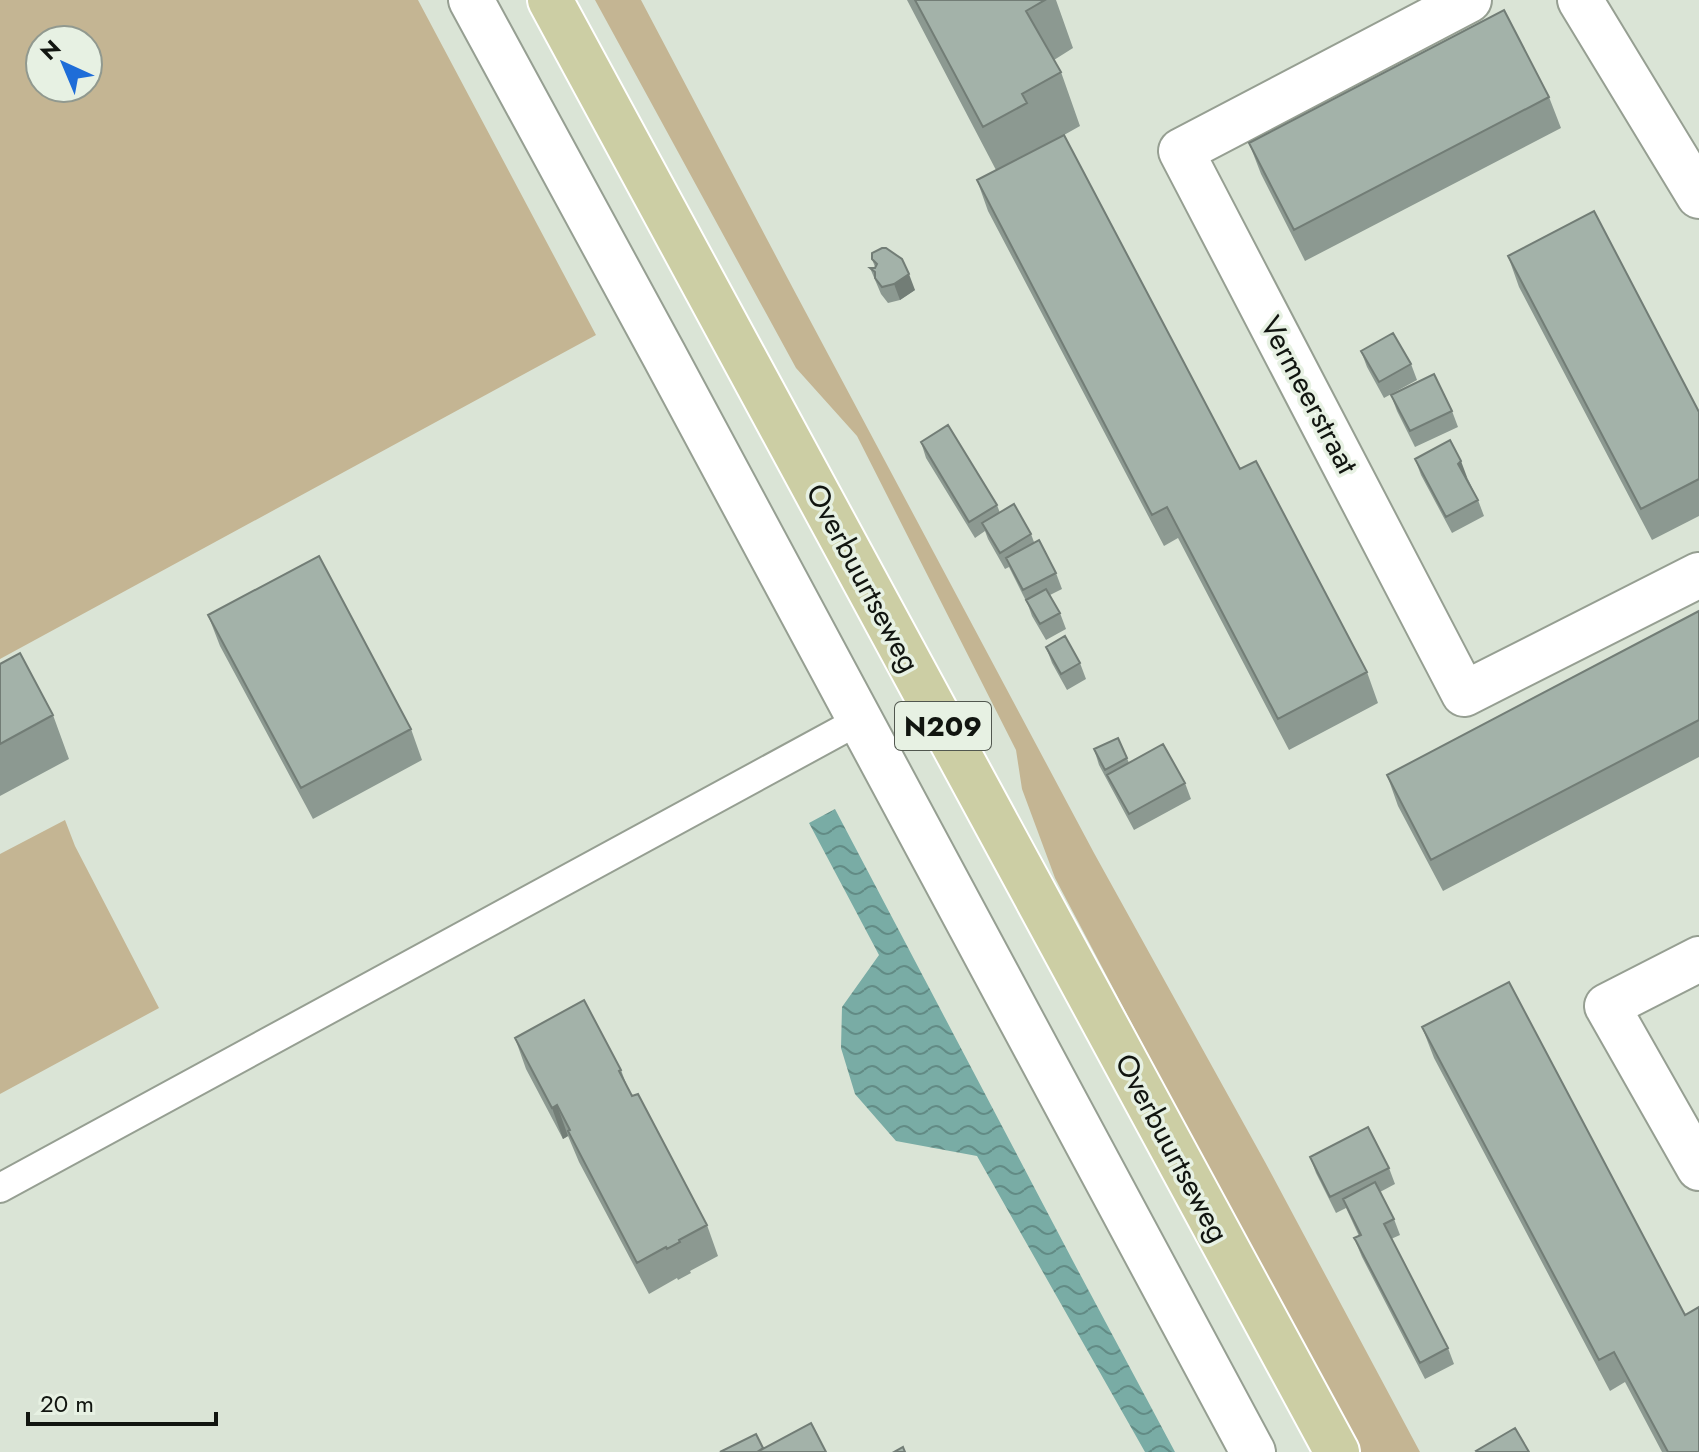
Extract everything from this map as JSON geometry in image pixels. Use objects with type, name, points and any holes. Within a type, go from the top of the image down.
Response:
[{"type":"main road","name":"Overbuurtseweg","points":[[550,0],[1337,1452]]},
{"type":"street","points":[[471,0],[1253,1452]]},
{"type":"street","name":"Vermeerstraat","points":[[1469,0],[1181,151],[1464,694],[1699,575]]},
{"type":"street","points":[[1580,0],[1699,196]]},
{"type":"street","points":[[1699,959],[1607,1006],[1699,1168]]},
{"type":"lane","points":[[0,1188],[860,720]]},
{"type":"shaded area","points":[[0,0],[418,0],[596,335],[0,659]]},
{"type":"shaded area","points":[[595,0],[641,0],[1094,853],[1265,1162],[1420,1452],[1361,1452],[1055,878],[1022,789],[1016,750],[857,436],[796,368]]},
{"type":"shaded area","points":[[65,820],[75,846],[159,1008],[0,1094],[0,854]]},
{"type":"water","points":[[835,809],[1175,1452],[1145,1452],[977,1156],[896,1141],[855,1094],[841,1048],[842,1007],[879,955],[809,823]]},
{"type":"building","points":[[915,0],[1045,0],[1026,11],[1061,72],[1022,94],[1027,103],[983,127]]},
{"type":"building","points":[[1504,10],[1549,97],[1294,230],[1249,143]]},
{"type":"building","points":[[1064,135],[1240,469],[1256,461],[1367,672],[1278,719],[1167,507],[1152,515],[977,180]]},
{"type":"building","points":[[1594,211],[1699,412],[1699,479],[1641,509],[1508,256]]},
{"type":"building","points":[[882,248],[902,259],[909,274],[894,284],[882,287],[870,268],[875,268],[877,264],[872,259],[872,253]]},
{"type":"building","points":[[1393,333],[1411,364],[1379,382],[1361,351]]},
{"type":"building","points":[[1434,374],[1452,411],[1410,431],[1391,395]]},
{"type":"building","points":[[948,425],[997,505],[969,522],[921,442]]},
{"type":"building","points":[[1450,440],[1461,461],[1458,464],[1478,500],[1446,517],[1415,459]]},
{"type":"building","points":[[1014,504],[1031,534],[1000,553],[982,523]]},
{"type":"building","points":[[1039,540],[1056,573],[1023,590],[1006,558]]},
{"type":"building","points":[[319,556],[411,729],[301,788],[208,615]]},
{"type":"building","points":[[1046,589],[1060,613],[1040,624],[1026,600]]},
{"type":"building","points":[[1699,611],[1699,720],[1431,860],[1387,775]]},
{"type":"building","points":[[1065,636],[1080,663],[1061,674],[1046,647]]},
{"type":"building","points":[[20,653],[53,715],[0,744],[0,664]]},
{"type":"building","points":[[1118,738],[1127,758],[1105,770],[1094,749]]},
{"type":"building","points":[[1163,744],[1185,783],[1129,814],[1107,775]]},
{"type":"building","points":[[1509,982],[1685,1315],[1699,1307],[1699,1452],[1668,1452],[1614,1352],[1599,1360],[1422,1027]]},
{"type":"building","points":[[584,1000],[632,1096],[638,1094],[707,1225],[637,1263],[557,1105],[552,1108],[515,1038]]},
{"type":"building","points":[[1368,1127],[1389,1168],[1330,1197],[1310,1157]]},
{"type":"building","points":[[1375,1182],[1394,1219],[1384,1224],[1448,1348],[1420,1363],[1354,1238],[1361,1235],[1343,1199]]},
{"type":"building","points":[[811,1423],[826,1452],[757,1452]]},
{"type":"building","points":[[1515,1428],[1529,1452],[1476,1451]]},
{"type":"building","points":[[756,1434],[763,1448],[757,1452],[720,1452]]}]
